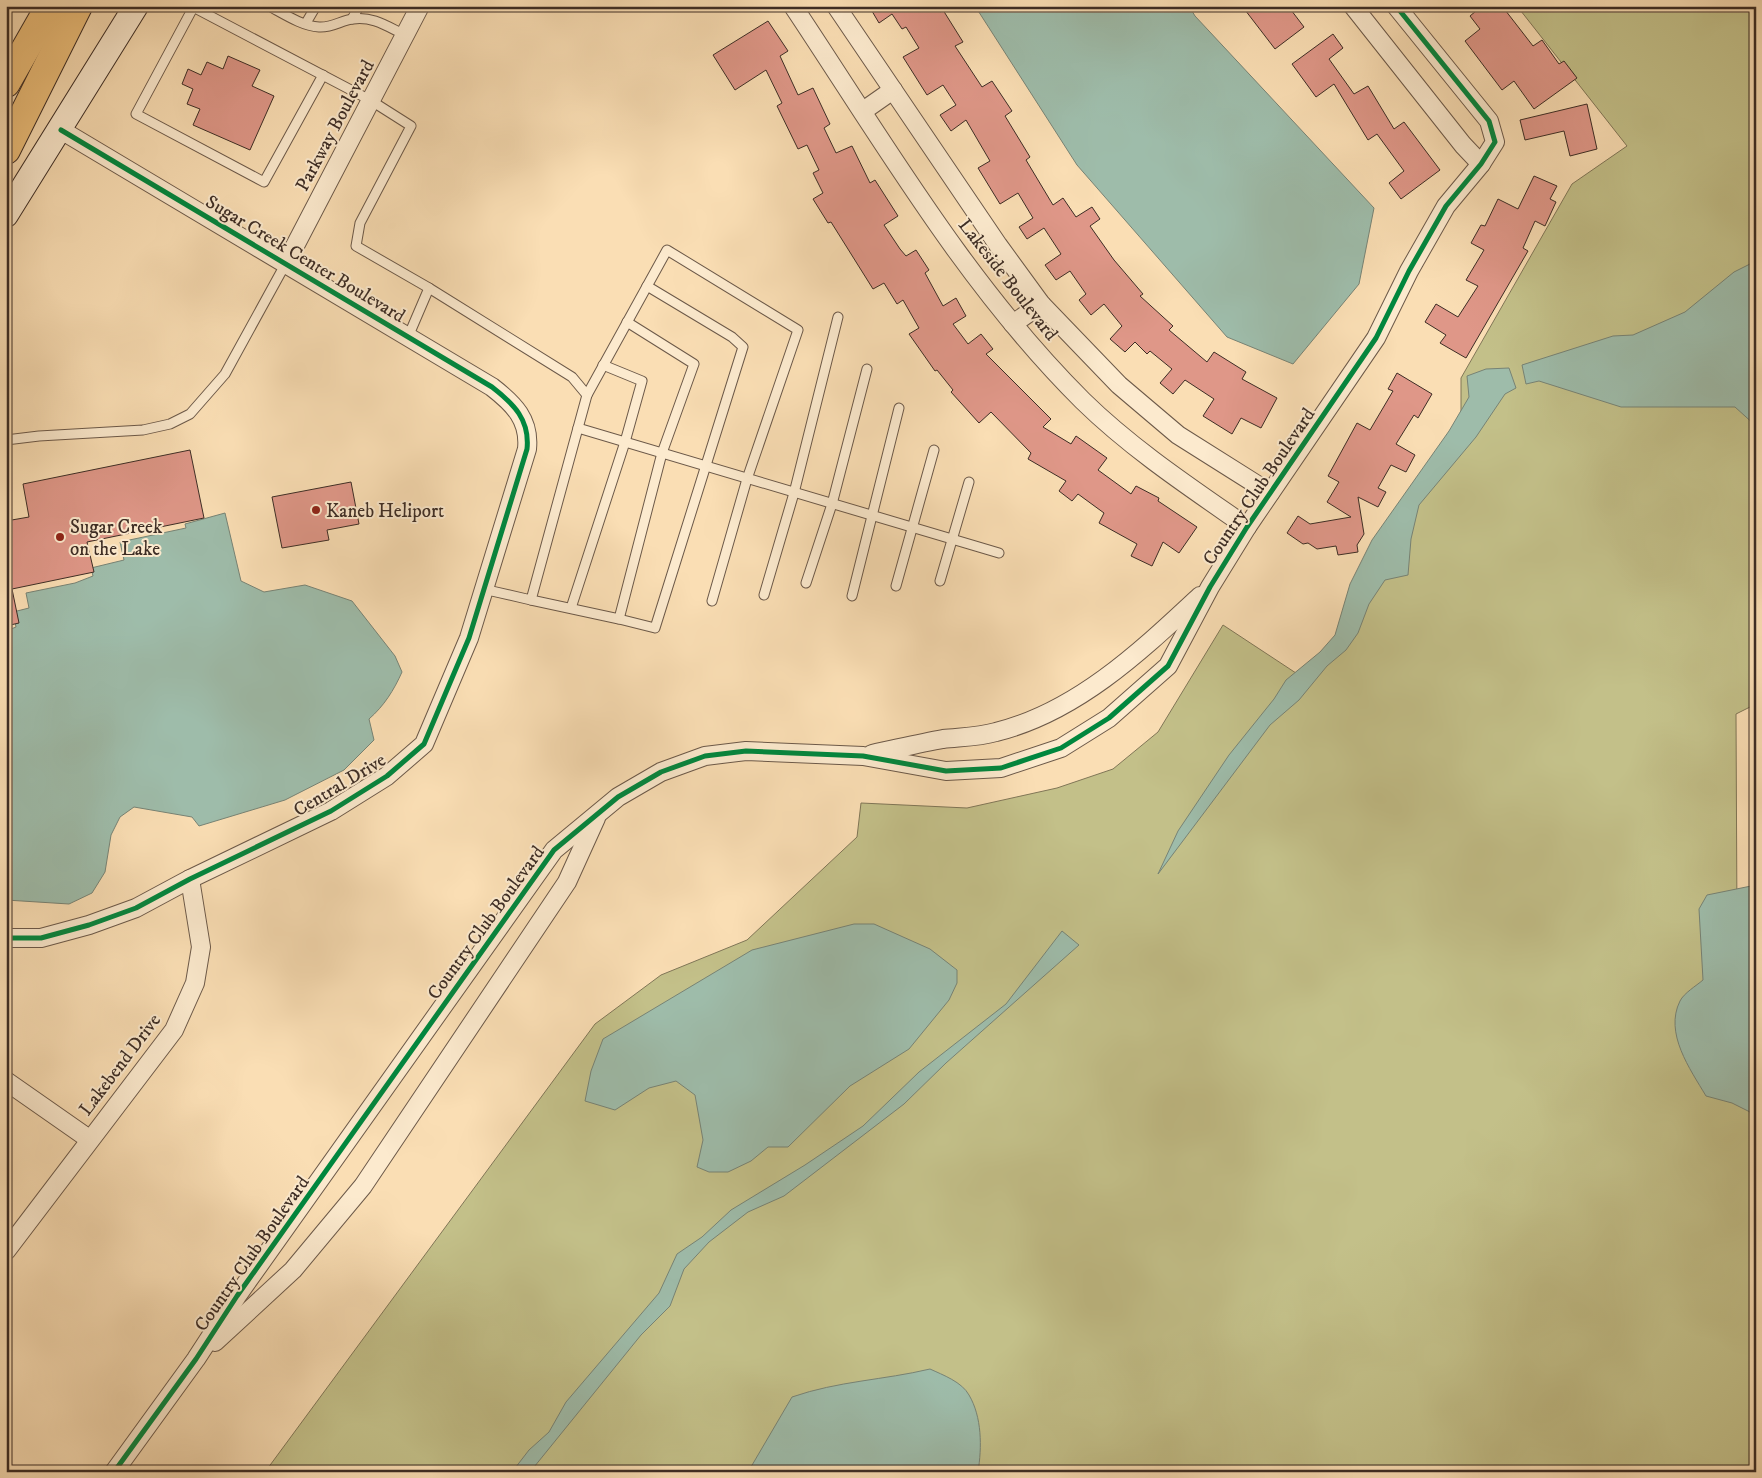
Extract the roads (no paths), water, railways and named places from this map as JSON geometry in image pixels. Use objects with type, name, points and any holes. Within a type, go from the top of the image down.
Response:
[{"type":"highway","points":[[6,83],[50,6]]},
{"type":"highway","points":[[6,150],[78,6]]},
{"type":"main road","points":[[6,215],[61,130],[136,6]]},
{"type":"street","name":"Parkway Boulevard","points":[[286,263],[420,6]]},
{"type":"street","name":"Lakeside Boulevard","points":[[793,6],[970,270],[1013,324],[1083,401],[1160,466],[1247,527]]},
{"type":"street","name":"Lakeside Boulevard","points":[[836,6],[998,245],[1041,304],[1119,385],[1178,434],[1270,493]]},
{"type":"street","points":[[1354,6],[1463,145],[1481,164]]},
{"type":"street","name":"Country Club Boulevard","points":[[114,1472],[196,1359],[237,1296],[554,850],[618,797],[661,772],[705,756],[746,751],[863,756],[946,771],[1001,768],[1061,748],[1109,718],[1168,666],[1210,587],[1247,527],[1376,338],[1409,271],[1446,206],[1481,164],[1494,142],[1489,121],[1396,6]]},
{"type":"street","points":[[863,111],[893,90]]},
{"type":"street","name":"Sugar Creek Center Boulevard","points":[[61,130],[492,387],[512,404],[526,424]]},
{"type":"street","points":[[1013,324],[1041,304]]},
{"type":"street","name":"Central Drive","points":[[6,938],[40,938],[89,925],[136,908],[190,878],[331,810],[387,776],[424,744],[468,638],[527,449],[526,424]]},
{"type":"street","name":"Country Club Boulevard","points":[[863,756],[944,739],[996,733],[1048,714],[1094,686],[1151,641],[1210,587]]},
{"type":"street","name":"Country Club Boulevard","points":[[196,1359],[293,1270],[363,1186],[567,882],[597,816]]},
{"type":"street","name":"Lakebend Drive","points":[[6,1251],[89,1139],[174,1030],[195,983],[200,947],[190,878]]},
{"type":"street","points":[[6,1081],[89,1139]]},
{"type":"lane","points":[[268,6],[319,27],[338,25],[352,19],[374,20],[405,35]]},
{"type":"lane","points":[[306,23],[316,6]]},
{"type":"lane","points":[[352,19],[359,6]]},
{"type":"lane","points":[[323,75],[264,182],[136,114],[194,7],[323,75],[370,100],[411,126],[360,223],[356,246],[429,288],[572,377],[587,395]]},
{"type":"lane","points":[[531,600],[587,395],[667,250],[798,330],[747,479],[712,601]]},
{"type":"lane","points":[[6,440],[39,436],[143,430],[170,424],[190,414],[225,374],[286,263]]},
{"type":"lane","points":[[483,589],[656,628],[742,347],[732,338],[647,286]]},
{"type":"lane","points":[[408,337],[429,288]]},
{"type":"lane","points":[[764,595],[794,492],[838,317]]},
{"type":"lane","points":[[619,619],[662,453],[694,364],[627,322]]},
{"type":"lane","points":[[571,608],[625,442],[642,381],[603,366]]},
{"type":"lane","points":[[806,583],[832,504],[867,369]]},
{"type":"lane","points":[[852,596],[874,516],[900,408]]},
{"type":"lane","points":[[578,428],[999,554]]},
{"type":"lane","points":[[896,586],[934,450]]},
{"type":"lane","points":[[940,581],[969,482]]},
{"type":"place","name":"Kaneb Heliport","points":[[316,510]]},
{"type":"place","name":"Sugar Creek on the Lake","points":[[60,537]]}]
